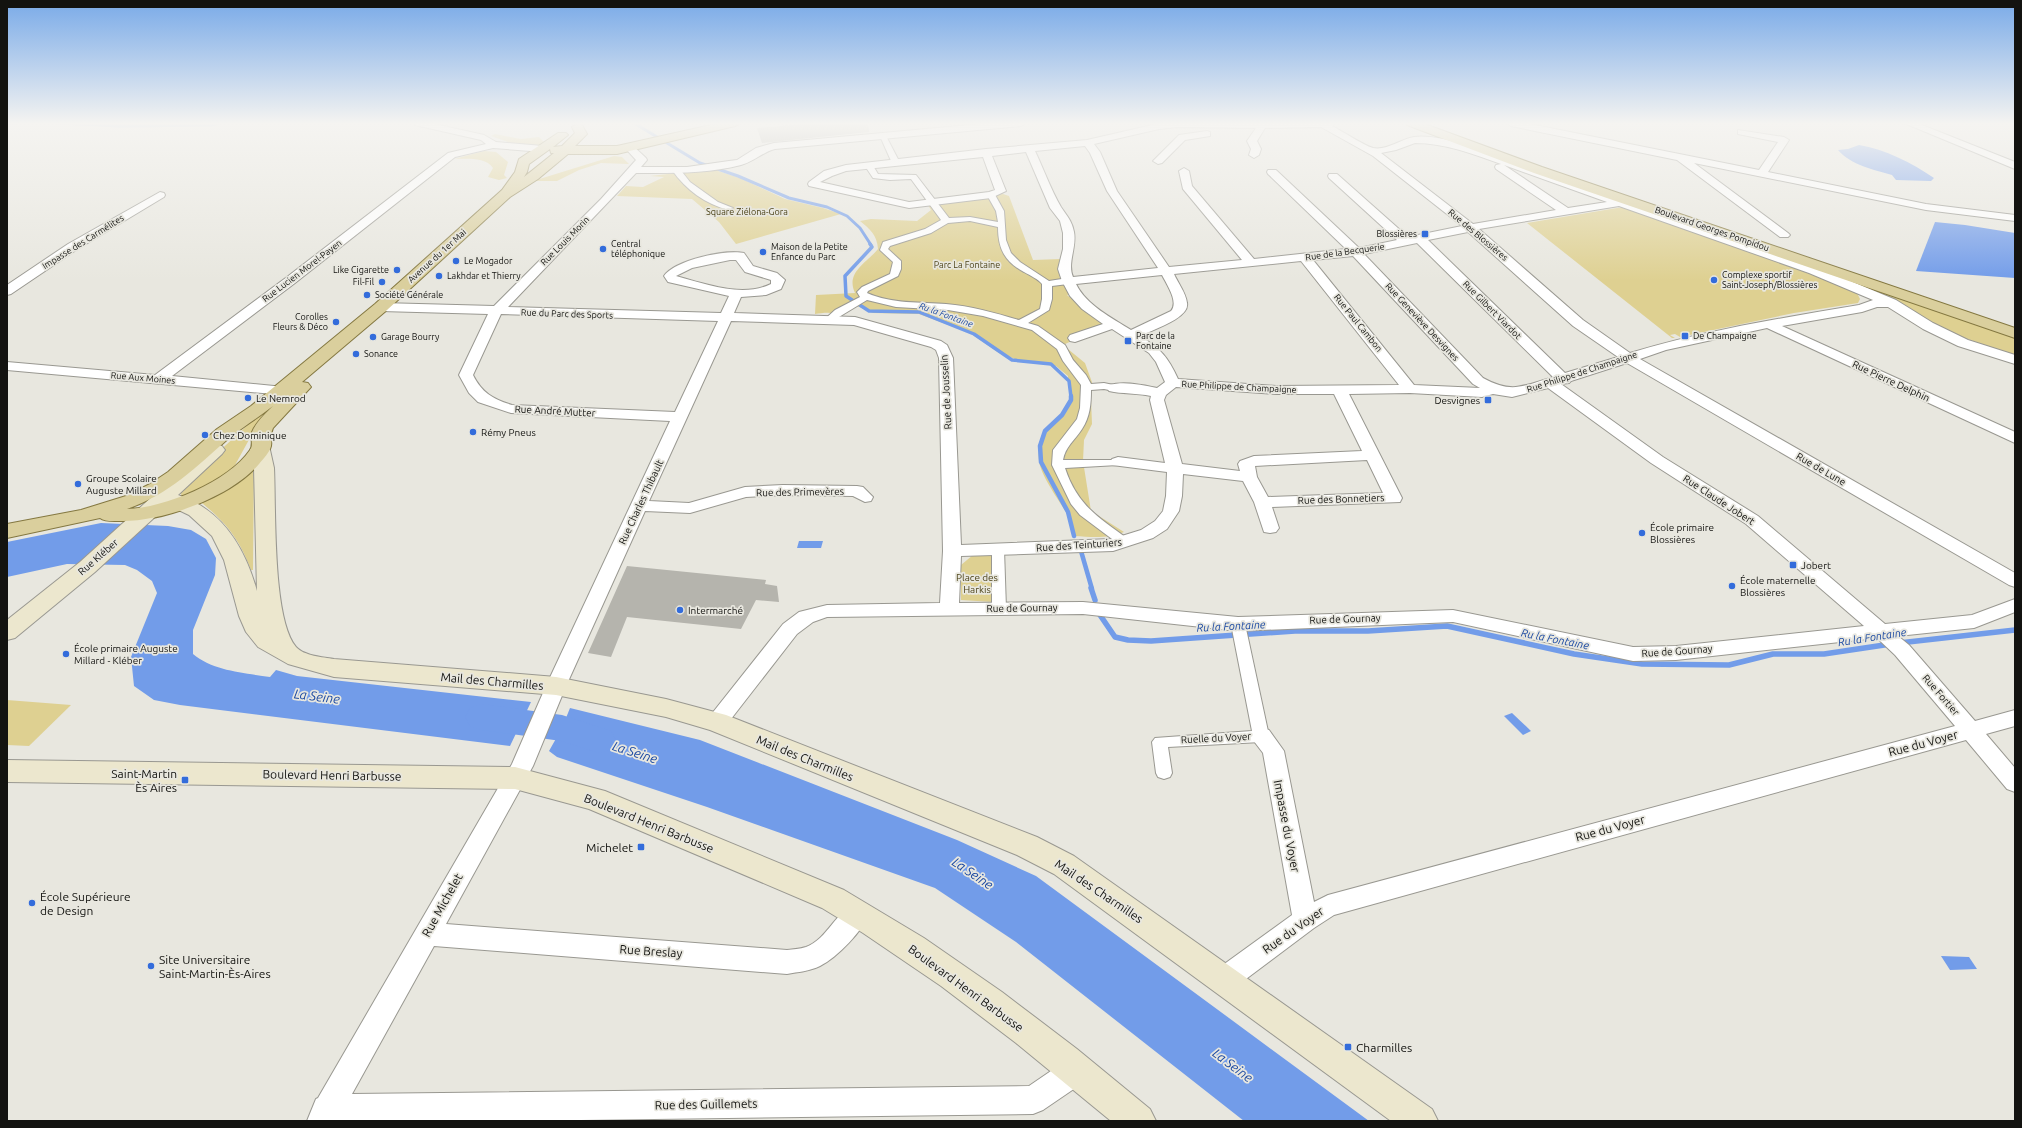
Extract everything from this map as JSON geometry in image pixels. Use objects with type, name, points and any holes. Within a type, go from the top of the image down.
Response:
[{"type":"main road","name":"Avenue du 1er Mai","points":[[173,500],[257,410],[381,307],[505,194],[520,176]]},
{"type":"main road","name":"Avenue du 1er Mai","points":[[505,194],[534,176]]},
{"type":"main road","name":"Boulevard Georges Pompidou","points":[[1555,176],[2015,333]]},
{"type":"main road","name":"Boulevard Georges Pompidou","points":[[1571,176],[2015,325]]},
{"type":"main road","name":"Avenue du 1er Mai","points":[[139,512],[229,479],[242,469],[262,450],[275,416],[325,364],[350,333]]},
{"type":"main road","name":"Avenue du 1er Mai","points":[[139,512],[158,488],[175,476],[224,433],[257,410]]},
{"type":"main road","points":[[262,450],[271,613],[277,637],[289,654]]},
{"type":"main road","name":"Mail des Charmilles","points":[[173,500],[200,511],[214,523],[233,554],[243,579],[254,623],[260,636],[270,644],[289,654],[334,668],[553,693],[666,708],[716,722],[1027,846],[1064,865],[1225,979],[1420,1121]]},
{"type":"main road","points":[[7,531],[85,516],[139,512]]},
{"type":"main road","name":"Rue Kléber","points":[[7,646],[49,601],[89,565],[139,512]]},
{"type":"main road","name":"Rue Kléber","points":[[7,632],[49,601]]},
{"type":"main road","name":"Boulevard Henri Barbusse","points":[[7,770],[518,772],[595,799],[833,899],[858,913],[946,970],[1077,1070],[1138,1121]]},
{"type":"street","name":"Rue Lucien Morel-Payen","points":[[159,379],[426,176]]},
{"type":"street","name":"Rue Louis Morin","points":[[496,312],[605,201],[627,176]]},
{"type":"street","points":[[680,176],[687,184],[715,204],[729,208]]},
{"type":"street","points":[[825,176],[813,184],[909,204],[991,195],[1001,191],[995,176]]},
{"type":"street","points":[[876,176],[890,178],[913,177],[946,221]]},
{"type":"street","points":[[1041,176],[1056,208],[1066,221],[1069,233],[1069,249],[1064,269],[1074,292],[1087,306],[1154,350],[1164,361],[1174,383],[1160,393],[1134,388],[1114,388],[1104,386],[1086,387]]},
{"type":"street","points":[[1105,176],[1112,191],[1166,271],[1181,302],[1181,308],[1176,314],[1131,335]]},
{"type":"street","points":[[1185,176],[1188,187],[1251,263]]},
{"type":"street","name":"Rue Geneviève Desvignes","points":[[1276,176],[1356,252],[1478,381],[1492,389]]},
{"type":"street","points":[[1333,176],[1406,242]]},
{"type":"street","name":"Rue des Blossières","points":[[1403,176],[1471,228],[1578,324],[1627,357]]},
{"type":"street","points":[[1512,176],[1567,212]]},
{"type":"street","points":[[1542,176],[1813,270],[1891,303],[1928,326],[1963,343],[2015,360]]},
{"type":"street","points":[[1704,176],[1784,235]]},
{"type":"street","points":[[1775,176],[1926,207],[2015,218]]},
{"type":"street","name":"Impasse des Carmélites","points":[[7,291],[72,247],[160,195]]},
{"type":"street","points":[[991,195],[1001,208],[1002,241],[1007,253],[1019,266],[1047,284],[1068,281]]},
{"type":"street","name":"Rue de la Becquerie","points":[[1068,281],[1356,252],[1471,228],[1618,203]]},
{"type":"street","points":[[864,298],[862,292],[865,289],[889,280],[894,276],[897,269],[896,261],[884,250],[886,244],[928,231],[946,221],[970,219],[1002,225]]},
{"type":"street","name":"Rue Gilbert Viardot","points":[[1420,239],[1557,382]]},
{"type":"street","points":[[730,256],[740,256],[748,268],[775,276],[779,280],[777,286],[770,290],[737,293],[672,279],[670,276],[672,273],[683,267],[730,256]]},
{"type":"street","name":"Rue Paul Cambon","points":[[1305,258],[1410,389]]},
{"type":"street","points":[[1021,323],[1044,310],[1047,299],[1047,284]]},
{"type":"street","points":[[726,318],[737,293]]},
{"type":"street","points":[[829,320],[851,304],[864,298],[896,304],[973,311],[1035,328],[1059,346],[1068,361],[1082,377],[1086,387],[1085,408],[1082,419],[1077,428],[1059,450],[1057,460],[1058,465],[1077,504],[1124,542]]},
{"type":"street","name":"Rue Philippe de Champaigne","points":[[1174,383],[1208,384],[1276,390],[1410,389],[1482,393],[1492,389],[1518,392],[1557,382],[1627,357],[1663,347],[1768,324],[1862,308],[1876,303],[1891,303]]},
{"type":"street","name":"Rue du Parc des Sports","points":[[381,307],[496,312],[726,318]]},
{"type":"street","name":"Rue André Mutter","points":[[496,312],[466,375],[473,391],[485,401],[511,409],[680,417]]},
{"type":"street","name":"Rue de Jousselin","points":[[726,318],[863,322],[942,348],[946,358],[952,550],[949,609]]},
{"type":"street","name":"Rue Charles Thibault","points":[[553,693],[726,318]]},
{"type":"street","points":[[1059,346],[1075,340],[1075,338],[1114,324]]},
{"type":"street","name":"Rue Pierre Delphin","points":[[1768,324],[2015,438]]},
{"type":"street","name":"Rue de Lune","points":[[1627,357],[2015,581]]},
{"type":"street","name":"Rue Aux Moines","points":[[7,366],[280,390]]},
{"type":"street","name":"Rue Claude Jobert","points":[[1557,382],[1657,460],[1752,520],[1890,640]]},
{"type":"street","name":"Rue des Bonnetiers","points":[[1262,502],[1394,498],[1338,389]]},
{"type":"street","name":"Avenue du 1er Mai","points":[[262,450],[264,422],[281,399],[282,395],[280,390]]},
{"type":"street","name":"Rue des Teinturiers","points":[[952,550],[1113,545],[1147,534],[1161,525],[1171,511],[1174,496],[1175,469],[1157,400],[1160,393]]},
{"type":"street","points":[[1270,528],[1262,502],[1249,477],[1246,464],[1254,460],[1372,454]]},
{"type":"street","points":[[1058,465],[1118,462],[1249,477]]},
{"type":"street","name":"Rue des Primevères","points":[[639,506],[690,508],[745,492],[783,490],[857,491],[865,497]]},
{"type":"street","points":[[998,549],[999,609]]},
{"type":"street","name":"Rue de Gournay","points":[[716,722],[790,629],[806,617],[827,611],[1083,608],[1238,626],[1363,618],[1453,616],[1633,654],[1676,653],[1890,640],[1974,621],[2015,605]]},
{"type":"street","name":"Ruelle du Voyer","points":[[1164,773],[1160,742],[1261,736],[1238,626]]},
{"type":"street","name":"Rue Fortier","points":[[1890,640],[1971,730],[2015,783]]},
{"type":"street","name":"Rue Michelet","points":[[324,1115],[518,772],[553,693]]},
{"type":"street","name":"Rue du Voyer","points":[[1225,979],[1305,920],[1328,906],[2015,718]]},
{"type":"street","name":"Impasse du Voyer","points":[[1261,736],[1273,751],[1305,920]]},
{"type":"street","name":"Rue Breslay","points":[[426,934],[788,962],[811,958],[828,947],[858,913]]},
{"type":"street","name":"Rue des Guillemets","points":[[324,1115],[1034,1100],[1077,1070]]},
{"type":"green space","points":[[489,176],[505,176],[507,178],[499,180],[488,177]]},
{"type":"green space","points":[[550,176],[568,176],[557,181],[533,181]]},
{"type":"green space","name":"Square Ziélona-Gora","points":[[650,176],[733,176],[785,199],[841,214],[736,244],[719,222],[692,199],[617,196],[626,186],[643,187],[664,177]]},
{"type":"green space","name":"Parc La Fontaine","points":[[1003,194],[1009,196],[1033,260],[1061,259],[1059,274],[1064,286],[1071,294],[1067,295],[1104,326],[1063,345],[1085,363],[1093,385],[1088,386],[1091,400],[1092,424],[1084,440],[1083,461],[1091,511],[1124,532],[1112,536],[1100,537],[1074,536],[1068,515],[1051,489],[1040,467],[1040,441],[1048,430],[1064,415],[1069,403],[1068,376],[1056,366],[1019,361],[999,353],[970,333],[919,314],[873,313],[857,306],[840,317],[832,313],[815,314],[816,295],[855,293],[853,279],[855,273],[878,249],[876,240],[872,233],[860,221],[871,219],[917,221],[931,210],[928,205]]},
{"type":"green space","name":"Complexe sportif Saint-Joseph/Blossières","points":[[1623,207],[1807,271],[1857,293],[1860,299],[1858,303],[1794,313],[1680,337],[1675,334],[1670,335],[1675,338],[1672,338],[1527,223]]},
{"type":"green space","points":[[1845,279],[2015,335],[2015,356],[1951,333]]},
{"type":"green space","points":[[273,406],[262,416],[234,467],[223,477],[182,496],[179,491],[186,482],[253,420]]},
{"type":"green space","points":[[254,465],[253,570],[251,570],[236,539],[230,531],[216,515],[198,500]]},
{"type":"green space","name":"Place des Harkis","points":[[992,554],[993,602],[961,600],[961,565],[973,555]]},
{"type":"green space","points":[[7,700],[71,705],[29,746],[7,745]]},
{"type":"water","points":[[1893,176],[1930,176],[1934,178],[1931,181],[1896,180]]},
{"type":"water","points":[[1935,222],[2015,233],[2015,278],[1916,271]]},
{"type":"water","points":[[101,523],[168,526],[191,530],[206,539],[216,558],[215,575],[193,630],[193,654],[201,660],[220,668],[270,677],[276,670],[297,676],[531,702],[510,746],[180,705],[154,700],[134,686],[131,657],[157,593],[152,581],[137,570],[125,565],[67,564],[7,577],[7,542]]},
{"type":"water","points":[[799,541],[823,541],[821,548],[797,548]]},
{"type":"water","points":[[570,708],[700,740],[957,840],[1036,876],[1369,1121],[1244,1121],[1016,942],[935,888],[707,807],[557,757],[549,751],[562,728]]},
{"type":"water","points":[[1512,713],[1531,731],[1523,735],[1504,716]]},
{"type":"water","points":[[1941,956],[1969,957],[1977,969],[1950,970]]},
{"type":"building","name":"Intermarché","points":[[627,566],[766,580],[765,584],[777,586],[779,602],[756,600],[741,629],[627,617],[611,657],[588,653]]},
{"type":"waterway","name":"Ru la Fontaine","points":[[737,176],[789,198],[827,207],[847,216],[860,228],[871,245]]},
{"type":"waterway","name":"Ru la Fontaine","points":[[870,244],[872,247],[845,276],[846,296],[869,311],[919,312],[974,334],[1012,360],[1051,364],[1069,381],[1071,397]]},
{"type":"waterway","name":"Ru la Fontaine","points":[[1071,397],[1071,400],[1062,415],[1045,431],[1040,446],[1041,462],[1068,512],[1074,536]]},
{"type":"waterway","name":"Ru la Fontaine","points":[[1081,551],[1092,589]]},
{"type":"waterway","name":"Ru la Fontaine","points":[[1091,588],[1095,600]]},
{"type":"waterway","name":"Ru la Fontaine","points":[[1100,615],[1115,637],[1128,640],[1151,641],[1295,631],[1368,631],[1447,626],[1574,654],[1642,664],[1729,665],[1773,654],[1824,654],[1891,644]]},
{"type":"waterway","name":"Ru la Fontaine","points":[[1899,643],[2015,630]]},
{"type":"waterway","name":"La Seine","points":[[482,717],[562,728],[599,740]]},
{"type":"place","name":"Blossières","points":[[1425,234]]},
{"type":"place","name":"Central téléphonique","points":[[603,249]]},
{"type":"place","name":"Maison de la Petite Enfance du Parc","points":[[763,252]]},
{"type":"place","name":"Le Mogador","points":[[456,261]]},
{"type":"place","name":"Like Cigarette","points":[[397,270]]},
{"type":"place","name":"Lakhdar et Thierry","points":[[439,276]]},
{"type":"place","name":"Complexe sportif Saint-Joseph/Blossières","points":[[1714,280]]},
{"type":"place","name":"Fil-Fil","points":[[382,282]]},
{"type":"place","name":"Société Générale","points":[[367,295]]},
{"type":"place","name":"Corolles Fleurs & Déco","points":[[336,322]]},
{"type":"place","name":"De Champaigne","points":[[1685,336]]},
{"type":"place","name":"Garage Bourry","points":[[373,337]]},
{"type":"place","name":"Parc de la Fontaine","points":[[1128,341]]},
{"type":"place","name":"Sonance","points":[[356,354]]},
{"type":"place","name":"Le Nemrod","points":[[248,398]]},
{"type":"place","name":"Desvignes","points":[[1488,400]]},
{"type":"place","name":"Rémy Pneus","points":[[473,432]]},
{"type":"place","name":"Chez Dominique","points":[[205,435]]},
{"type":"place","name":"Groupe Scolaire Auguste Millard","points":[[78,484]]},
{"type":"place","name":"École primaire Blossières","points":[[1642,533]]},
{"type":"place","name":"Jobert","points":[[1793,565]]},
{"type":"place","name":"École maternelle Blossières","points":[[1732,586]]},
{"type":"place","name":"Intermarché","points":[[680,610]]},
{"type":"place","name":"École primaire Auguste Millard - Kléber","points":[[66,654]]},
{"type":"place","name":"Saint-Martin Ès Aires","points":[[185,780]]},
{"type":"place","name":"Michelet","points":[[641,847]]},
{"type":"place","name":"École Supérieure de Design","points":[[32,903]]},
{"type":"place","name":"Site Universitaire Saint-Martin-Ès-Aires","points":[[151,966]]},
{"type":"place","name":"Charmilles","points":[[1348,1047]]}]
